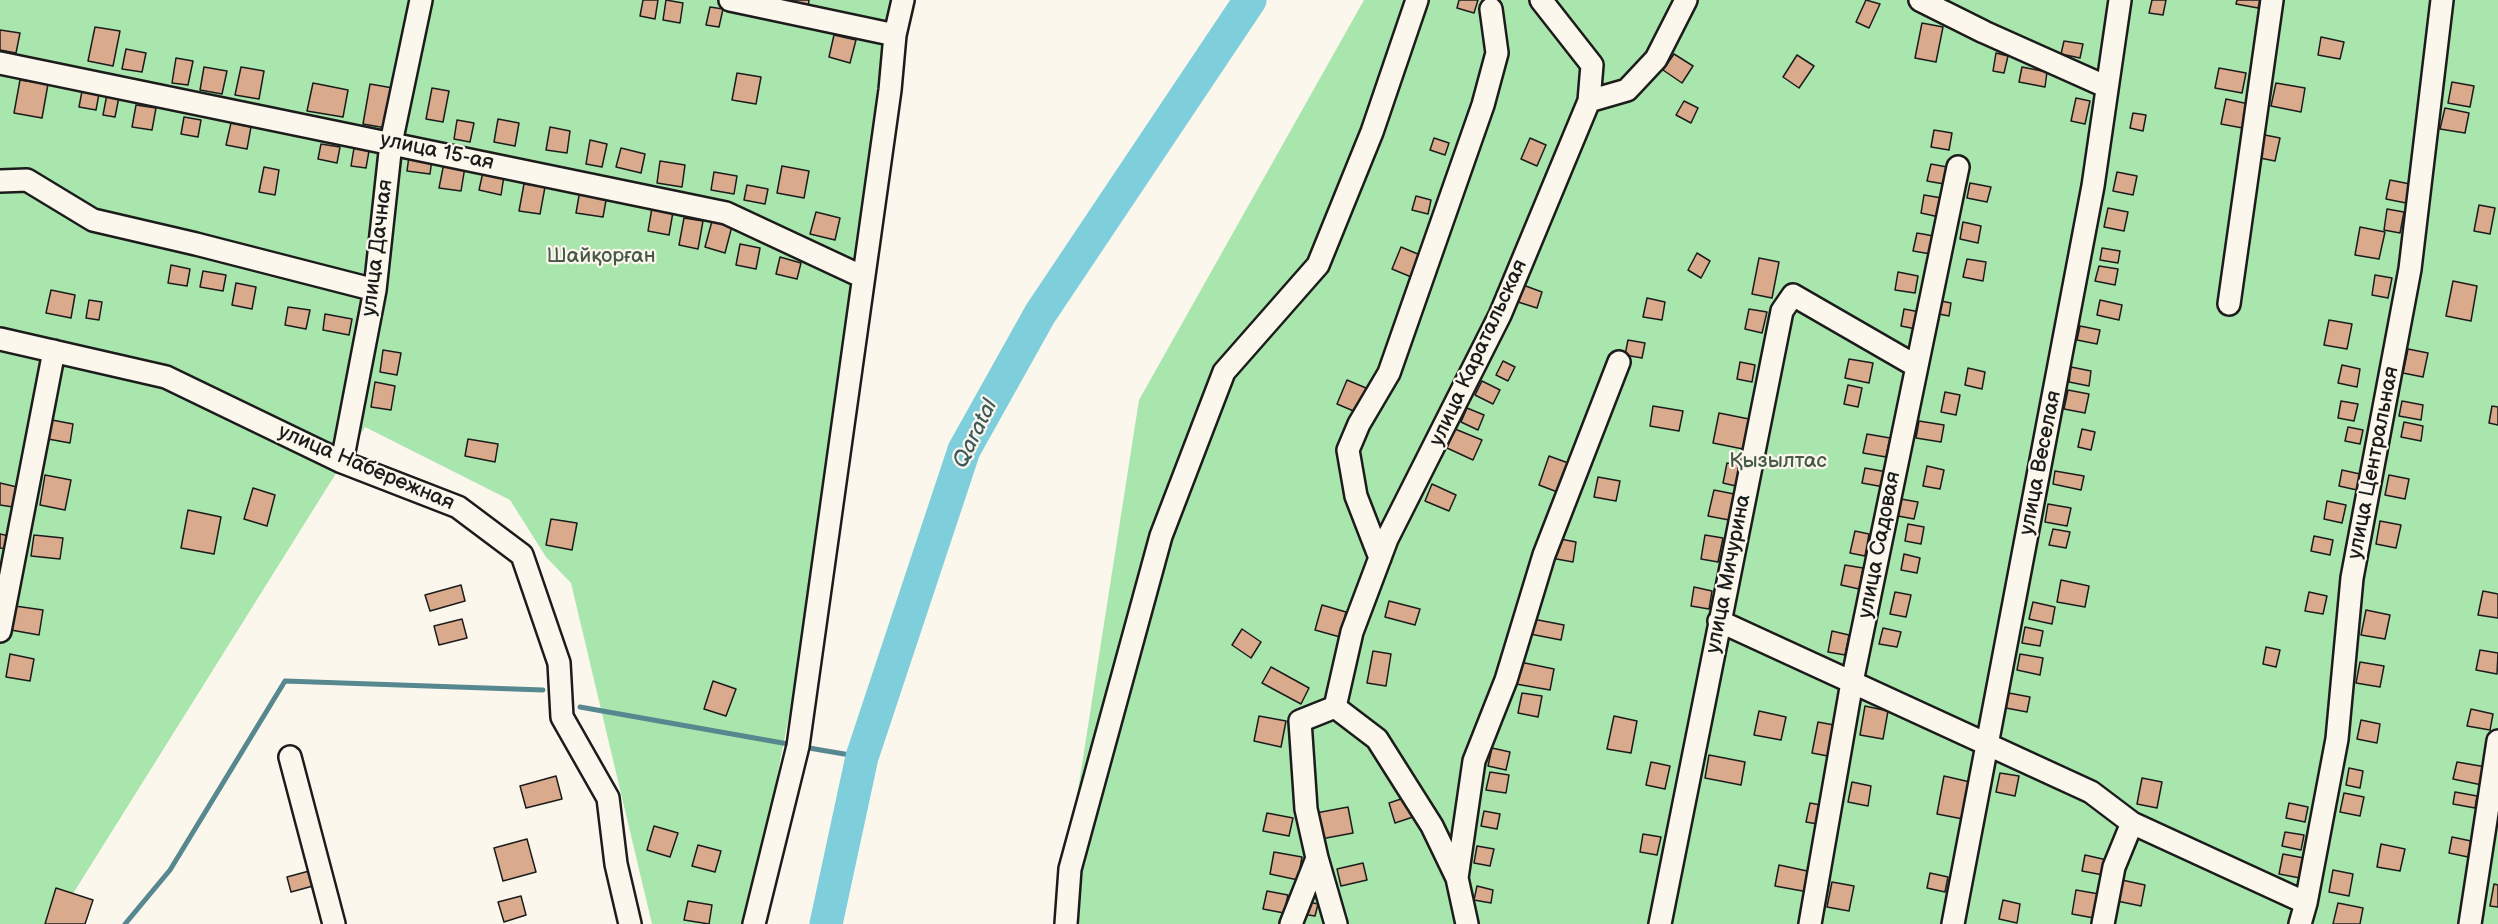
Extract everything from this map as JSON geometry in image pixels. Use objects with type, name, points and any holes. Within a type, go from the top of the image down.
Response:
[{"type":"street","name":"улица Дачная","points":[[342,462],[375,290],[391,143],[421,0]]},
{"type":"street","points":[[730,0],[896,35]]},
{"type":"street","points":[[754,924],[794,770],[896,35],[903,0]]},
{"type":"street","points":[[1066,924],[1070,869],[1161,536],[1224,372],[1318,265],[1372,132],[1417,0]]},
{"type":"street","name":"улица Каратальская","points":[[1335,707],[1352,632],[1387,539],[1500,315],[1589,102],[1592,65],[1541,0]]},
{"type":"street","points":[[1589,102],[1627,90],[1656,59],[1686,0]]},
{"type":"street","points":[[1920,0],[1984,33],[2107,87]]},
{"type":"street","name":"улица Веселая","points":[[1953,924],[2094,186],[2120,0]]},
{"type":"street","points":[[2229,304],[2272,0]]},
{"type":"street","name":"улица Центральная","points":[[2300,924],[2337,739],[2352,578],[2410,269],[2442,0]]},
{"type":"street","points":[[1380,558],[1356,496],[1348,450],[1359,424],[1389,373],[1483,105],[1497,53],[1491,9]]},
{"type":"street","name":"улица 15-ая","points":[[0,63],[726,213],[863,277]]},
{"type":"street","name":"улица Садовая","points":[[1810,924],[1852,682],[1958,167]]},
{"type":"street","points":[[0,181],[27,180],[93,220],[375,290]]},
{"type":"street","name":"улица Мичурина","points":[[1660,924],[1782,311],[1793,295],[1916,366]]},
{"type":"street","name":"улица Набережная","points":[[0,339],[166,377],[342,462],[458,507],[522,555],[559,663],[562,717],[608,798],[616,864],[630,924]]},
{"type":"street","points":[[0,631],[54,351]]},
{"type":"street","points":[[1457,878],[1474,761],[1506,680],[1544,555],[1619,362]]},
{"type":"street","points":[[1719,621],[2091,792],[2132,823],[2306,903]]},
{"type":"street","points":[[1336,924],[1306,809],[1300,721],[1335,707],[1377,739],[1432,825],[1457,878],[1467,924]]},
{"type":"street","points":[[2470,924],[2498,741]]},
{"type":"street","points":[[290,757],[334,924]]},
{"type":"street","points":[[2103,924],[2114,867],[2132,823]]},
{"type":"street","points":[[1291,924],[1317,858]]},
{"type":"green space","name":"Шайқорған","points":[[0,0],[896,0],[879,72],[838,466],[748,924],[652,924],[571,583],[546,557],[510,500],[365,427],[54,924],[0,924]]},
{"type":"green space","name":"Қызылтас","points":[[1364,0],[2498,0],[2498,924],[1057,924],[1139,400]]},
{"type":"building","points":[[643,0],[658,0],[655,19],[640,16]]},
{"type":"building","points":[[666,0],[683,3],[680,23],[663,20]]},
{"type":"building","points":[[791,0],[809,0],[808,8],[790,5]]},
{"type":"building","points":[[1459,0],[1478,0],[1474,13],[1457,8]]},
{"type":"building","points":[[1866,0],[1880,4],[1869,28],[1856,22]]},
{"type":"building","points":[[2152,0],[2166,0],[2163,15],[2149,13]]},
{"type":"building","points":[[2237,0],[2260,0],[2258,8],[2236,4]]},
{"type":"building","points":[[710,7],[723,9],[719,27],[706,25]]},
{"type":"building","points":[[1922,23],[1943,27],[1936,62],[1915,58]]},
{"type":"building","points":[[95,27],[120,31],[113,66],[88,61]]},
{"type":"building","points":[[0,30],[20,33],[16,53],[0,50]]},
{"type":"building","points":[[834,35],[856,40],[850,63],[829,57]]},
{"type":"building","points":[[2321,37],[2344,42],[2340,59],[2318,55]]},
{"type":"building","points":[[2064,41],[2083,44],[2080,58],[2061,54]]},
{"type":"building","points":[[126,49],[146,53],[142,72],[122,69]]},
{"type":"building","points":[[1996,53],[2008,56],[2004,73],[1993,71]]},
{"type":"building","points":[[1674,54],[1693,66],[1682,83],[1663,70]]},
{"type":"building","points":[[1797,55],[1814,66],[1799,88],[1783,77]]},
{"type":"building","points":[[176,58],[193,61],[188,85],[172,83]]},
{"type":"building","points":[[204,67],[227,71],[222,94],[200,90]]},
{"type":"building","points":[[241,67],[264,71],[259,99],[235,95]]},
{"type":"building","points":[[2022,67],[2047,72],[2045,87],[2019,82]]},
{"type":"building","points":[[2219,68],[2246,73],[2242,93],[2215,88]]},
{"type":"building","points":[[737,73],[761,77],[756,104],[732,100]]},
{"type":"building","points":[[20,80],[48,84],[42,118],[14,113]]},
{"type":"building","points":[[2452,82],[2474,86],[2470,107],[2448,103]]},
{"type":"building","points":[[313,83],[348,90],[343,117],[307,111]]},
{"type":"building","points":[[2276,83],[2305,88],[2301,112],[2271,106]]},
{"type":"building","points":[[370,84],[393,88],[386,128],[363,124]]},
{"type":"building","points":[[432,88],[449,91],[443,122],[426,119]]},
{"type":"building","points":[[82,91],[99,94],[96,110],[79,107]]},
{"type":"building","points":[[107,94],[119,97],[115,117],[103,115]]},
{"type":"building","points":[[2076,98],[2090,101],[2085,124],[2071,121]]},
{"type":"building","points":[[2226,99],[2253,105],[2248,129],[2221,124]]},
{"type":"building","points":[[1684,101],[1698,108],[1691,123],[1676,115]]},
{"type":"building","points":[[136,105],[156,108],[152,130],[132,127]]},
{"type":"building","points":[[2445,108],[2469,113],[2465,133],[2440,129]]},
{"type":"building","points":[[2133,113],[2146,115],[2143,131],[2130,128]]},
{"type":"building","points":[[184,117],[201,120],[198,137],[181,134]]},
{"type":"building","points":[[498,119],[519,123],[515,146],[494,142]]},
{"type":"building","points":[[457,120],[474,123],[470,142],[454,139]]},
{"type":"building","points":[[231,123],[251,127],[247,149],[226,145]]},
{"type":"building","points":[[550,127],[570,131],[567,153],[546,150]]},
{"type":"building","points":[[1934,130],[1952,133],[1949,150],[1931,147]]},
{"type":"building","points":[[2260,134],[2280,138],[2275,161],[2255,157]]},
{"type":"building","points":[[1434,138],[1449,143],[1445,155],[1430,150]]},
{"type":"building","points":[[1530,138],[1546,145],[1537,166],[1521,159]]},
{"type":"building","points":[[590,140],[607,144],[602,167],[586,164]]},
{"type":"building","points":[[321,144],[340,147],[337,163],[318,159]]},
{"type":"building","points":[[354,148],[369,151],[366,168],[351,166]]},
{"type":"building","points":[[621,148],[645,154],[641,173],[616,167]]},
{"type":"building","points":[[409,156],[432,159],[430,174],[407,171]]},
{"type":"building","points":[[660,161],[685,165],[682,187],[657,183]]},
{"type":"building","points":[[444,163],[465,167],[461,191],[439,188]]},
{"type":"building","points":[[1931,164],[1947,167],[1944,184],[1927,181]]},
{"type":"building","points":[[782,166],[809,171],[804,198],[777,193]]},
{"type":"building","points":[[264,167],[279,170],[275,195],[259,192]]},
{"type":"building","points":[[483,172],[504,176],[501,195],[479,190]]},
{"type":"building","points":[[714,172],[737,176],[734,194],[711,190]]},
{"type":"building","points":[[2117,172],[2137,176],[2133,195],[2113,191]]},
{"type":"building","points":[[2390,180],[2410,184],[2406,203],[2386,199]]},
{"type":"building","points":[[1970,183],[1991,187],[1987,202],[1967,198]]},
{"type":"building","points":[[524,184],[545,187],[540,214],[519,211]]},
{"type":"building","points":[[747,185],[768,189],[765,204],[744,200]]},
{"type":"building","points":[[580,190],[607,195],[603,217],[576,213]]},
{"type":"building","points":[[1924,195],[1942,198],[1939,217],[1921,213]]},
{"type":"building","points":[[1416,196],[1431,200],[1428,214],[1412,210]]},
{"type":"building","points":[[2479,205],[2495,208],[2490,234],[2474,231]]},
{"type":"building","points":[[652,208],[673,212],[669,235],[648,231]]},
{"type":"building","points":[[2108,208],[2128,212],[2124,231],[2104,227]]},
{"type":"building","points":[[2387,209],[2404,212],[2400,233],[2384,230]]},
{"type":"building","points":[[816,212],[840,218],[835,240],[810,234]]},
{"type":"building","points":[[684,218],[703,221],[698,249],[679,245]]},
{"type":"building","points":[[712,221],[732,226],[725,253],[705,247]]},
{"type":"building","points":[[1963,222],[1981,226],[1978,243],[1960,239]]},
{"type":"building","points":[[2360,227],[2385,232],[2379,259],[2355,255]]},
{"type":"building","points":[[1917,233],[1934,236],[1931,254],[1913,251]]},
{"type":"building","points":[[740,244],[760,248],[756,269],[736,265]]},
{"type":"building","points":[[1401,247],[1425,257],[1416,279],[1392,269]]},
{"type":"building","points":[[2102,248],[2120,251],[2118,263],[2100,260]]},
{"type":"building","points":[[1697,253],[1710,261],[1701,278],[1688,270]]},
{"type":"building","points":[[780,257],[801,263],[797,279],[776,274]]},
{"type":"building","points":[[1759,258],[1779,262],[1772,298],[1752,294]]},
{"type":"building","points":[[1967,259],[1986,262],[1983,281],[1963,277]]},
{"type":"building","points":[[171,265],[190,269],[187,286],[168,283]]},
{"type":"building","points":[[2099,266],[2118,269],[2115,285],[2095,281]]},
{"type":"building","points":[[203,271],[226,275],[223,291],[200,287]]},
{"type":"building","points":[[1898,272],[1918,276],[1915,293],[1895,290]]},
{"type":"building","points":[[2375,275],[2392,278],[2388,298],[2372,295]]},
{"type":"building","points":[[2453,281],[2477,286],[2471,321],[2446,316]]},
{"type":"building","points":[[236,283],[256,287],[252,309],[232,305]]},
{"type":"building","points":[[1523,285],[1542,292],[1537,308],[1518,302]]},
{"type":"building","points":[[51,290],[75,295],[71,318],[46,313]]},
{"type":"building","points":[[1647,298],[1665,302],[1662,320],[1643,317]]},
{"type":"building","points":[[89,300],[102,302],[99,320],[86,318]]},
{"type":"building","points":[[1936,300],[1951,303],[1949,316],[1934,313]]},
{"type":"building","points":[[2100,300],[2122,305],[2119,320],[2097,315]]},
{"type":"building","points":[[288,307],[310,310],[306,329],[285,325]]},
{"type":"building","points":[[1749,309],[1767,312],[1762,333],[1745,329]]},
{"type":"building","points":[[1904,309],[1920,312],[1916,329],[1901,326]]},
{"type":"building","points":[[325,314],[352,319],[349,335],[323,330]]},
{"type":"building","points":[[2329,320],[2352,324],[2347,349],[2324,345]]},
{"type":"building","points":[[2080,326],[2100,330],[2097,344],[2077,340]]},
{"type":"building","points":[[1628,340],[1645,343],[1642,358],[1625,355]]},
{"type":"building","points":[[2408,349],[2428,353],[2423,377],[2403,373]]},
{"type":"building","points":[[383,350],[401,353],[397,375],[380,372]]},
{"type":"building","points":[[1849,359],[1873,363],[1869,383],[1845,378]]},
{"type":"building","points":[[1503,361],[1515,367],[1508,381],[1496,375]]},
{"type":"building","points":[[1740,362],[1755,365],[1752,382],[1737,379]]},
{"type":"building","points":[[2342,365],[2360,369],[2357,387],[2338,383]]},
{"type":"building","points":[[2071,367],[2091,371],[2089,386],[2069,382]]},
{"type":"building","points":[[1968,368],[1985,372],[1982,389],[1965,385]]},
{"type":"building","points":[[1347,380],[1366,388],[1356,412],[1337,404]]},
{"type":"building","points":[[1482,381],[1500,390],[1493,404],[1475,395]]},
{"type":"building","points":[[375,382],[395,386],[391,410],[371,407]]},
{"type":"building","points":[[1848,385],[1862,388],[1858,407],[1844,404]]},
{"type":"building","points":[[2068,390],[2089,394],[2085,413],[2064,409]]},
{"type":"building","points":[[1945,392],[1960,395],[1956,415],[1941,412]]},
{"type":"building","points":[[2341,401],[2358,404],[2354,421],[2338,418]]},
{"type":"building","points":[[2402,401],[2423,405],[2421,420],[2399,416]]},
{"type":"building","points":[[1653,406],[1683,411],[1679,431],[1650,426]]},
{"type":"building","points":[[2492,406],[2498,407],[2498,425],[2489,423]]},
{"type":"building","points":[[1467,408],[1484,415],[1478,430],[1461,422]]},
{"type":"building","points":[[1719,413],[1754,420],[1748,450],[1713,443]]},
{"type":"building","points":[[52,420],[73,424],[70,443],[48,439]]},
{"type":"building","points":[[1919,421],[1944,425],[1941,442],[1916,438]]},
{"type":"building","points":[[2404,422],[2423,426],[2421,441],[2401,437]]},
{"type":"building","points":[[2348,427],[2363,430],[2360,444],[2345,441]]},
{"type":"building","points":[[1455,429],[1482,440],[1473,460],[1447,448]]},
{"type":"building","points":[[2082,429],[2095,432],[2091,450],[2078,447]]},
{"type":"building","points":[[1867,434],[1890,438],[1886,457],[1863,453]]},
{"type":"building","points":[[468,439],[498,444],[495,462],[465,456]]},
{"type":"building","points":[[1549,456],[1571,464],[1560,493],[1539,485]]},
{"type":"building","points":[[1727,463],[1744,466],[1740,487],[1723,483]]},
{"type":"building","points":[[1927,466],[1944,470],[1940,489],[1923,486]]},
{"type":"building","points":[[1865,468],[1887,472],[1884,487],[1862,483]]},
{"type":"building","points":[[2342,470],[2360,474],[2357,490],[2339,486]]},
{"type":"building","points":[[2055,471],[2084,476],[2081,490],[2053,484]]},
{"type":"building","points":[[45,475],[71,480],[65,510],[40,505]]},
{"type":"building","points":[[2389,475],[2409,479],[2405,499],[2385,495]]},
{"type":"building","points":[[1598,477],[1620,481],[1616,501],[1594,497]]},
{"type":"building","points":[[0,483],[17,487],[13,507],[0,505]]},
{"type":"building","points":[[1432,484],[1456,495],[1449,511],[1425,501]]},
{"type":"building","points":[[253,488],[275,495],[267,526],[244,519]]},
{"type":"building","points":[[1714,490],[1734,494],[1729,520],[1708,516]]},
{"type":"building","points":[[1901,499],[1918,502],[1914,519],[1898,516]]},
{"type":"building","points":[[2327,501],[2346,505],[2342,523],[2324,519]]},
{"type":"building","points":[[2048,504],[2071,508],[2067,526],[2045,522]]},
{"type":"building","points":[[188,510],[221,517],[214,554],[181,548]]},
{"type":"building","points":[[551,519],[577,523],[572,550],[546,545]]},
{"type":"building","points":[[2380,521],[2401,525],[2396,548],[2376,544]]},
{"type":"building","points":[[1908,524],[1924,527],[1921,544],[1905,541]]},
{"type":"building","points":[[2053,529],[2070,532],[2066,548],[2049,545]]},
{"type":"building","points":[[1855,531],[1869,534],[1865,556],[1850,553]]},
{"type":"building","points":[[0,534],[9,536],[7,549],[0,548]]},
{"type":"building","points":[[34,535],[63,538],[60,559],[31,556]]},
{"type":"building","points":[[1705,535],[1723,538],[1718,562],[1701,559]]},
{"type":"building","points":[[2314,536],[2333,540],[2330,555],[2311,551]]},
{"type":"building","points":[[1555,538],[1576,542],[1573,562],[1551,558]]},
{"type":"building","points":[[1904,554],[1920,558],[1917,573],[1901,570]]},
{"type":"building","points":[[1845,565],[1863,568],[1859,589],[1841,585]]},
{"type":"building","points":[[2061,580],[2089,586],[2085,607],[2057,602]]},
{"type":"building","points":[[461,585],[465,601],[430,611],[425,595]]},
{"type":"building","points":[[1694,587],[1712,591],[1709,609],[1691,606]]},
{"type":"building","points":[[2483,591],[2498,594],[2498,618],[2478,615]]},
{"type":"building","points":[[1895,592],[1911,595],[1906,617],[1890,614]]},
{"type":"building","points":[[2309,592],[2327,596],[2323,614],[2305,611]]},
{"type":"building","points":[[1389,601],[1420,609],[1415,625],[1385,617]]},
{"type":"building","points":[[2033,602],[2055,607],[2052,624],[2029,619]]},
{"type":"building","points":[[1322,605],[1346,612],[1340,637],[1315,630]]},
{"type":"building","points":[[15,606],[43,610],[39,635],[11,630]]},
{"type":"building","points":[[2366,610],[2390,615],[2385,639],[2361,635]]},
{"type":"building","points":[[462,619],[467,638],[439,645],[434,626]]},
{"type":"building","points":[[1533,619],[1564,625],[1561,640],[1530,634]]},
{"type":"building","points":[[2025,627],[2043,631],[2040,646],[2022,643]]},
{"type":"building","points":[[1883,628],[1901,632],[1897,647],[1879,644]]},
{"type":"building","points":[[1242,629],[1261,642],[1251,658],[1232,645]]},
{"type":"building","points":[[1832,631],[1849,635],[1845,655],[1828,652]]},
{"type":"building","points":[[2266,647],[2280,650],[2276,667],[2263,664]]},
{"type":"building","points":[[2480,650],[2498,653],[2497,674],[2476,670]]},
{"type":"building","points":[[1373,651],[1391,654],[1386,686],[1367,683]]},
{"type":"building","points":[[10,654],[34,659],[30,681],[6,677]]},
{"type":"building","points":[[2020,654],[2043,658],[2040,675],[2017,670]]},
{"type":"building","points":[[1520,662],[1554,669],[1550,690],[1516,684]]},
{"type":"building","points":[[2360,662],[2384,666],[2380,687],[2356,683]]},
{"type":"building","points":[[1271,667],[1309,688],[1301,704],[1262,683]]},
{"type":"building","points":[[713,681],[736,689],[726,716],[704,709]]},
{"type":"building","points":[[1522,693],[1542,696],[1538,717],[1518,713]]},
{"type":"building","points":[[2009,693],[2030,697],[2027,712],[2006,708]]},
{"type":"building","points":[[1865,706],[1888,711],[1883,739],[1860,735]]},
{"type":"building","points":[[2471,709],[2493,714],[2490,730],[2467,726]]},
{"type":"building","points":[[1759,711],[1786,717],[1781,740],[1754,735]]},
{"type":"building","points":[[1259,716],[1286,721],[1281,747],[1254,741]]},
{"type":"building","points":[[1614,716],[1637,721],[1631,753],[1607,749]]},
{"type":"building","points":[[2361,720],[2380,724],[2377,743],[2357,739]]},
{"type":"building","points":[[1818,722],[1839,726],[1833,757],[1812,753]]},
{"type":"building","points":[[1492,748],[1510,752],[1506,770],[1488,766]]},
{"type":"building","points":[[1709,755],[1745,762],[1741,785],[1705,778]]},
{"type":"building","points":[[1651,762],[1670,766],[1665,789],[1646,785]]},
{"type":"building","points":[[2457,762],[2486,767],[2482,785],[2453,779]]},
{"type":"building","points":[[2349,768],[2363,771],[2360,788],[2346,785]]},
{"type":"building","points":[[1490,772],[1509,775],[1506,793],[1486,790]]},
{"type":"building","points":[[2000,773],[2019,776],[2015,796],[1996,792]]},
{"type":"building","points":[[556,776],[562,799],[526,808],[520,786]]},
{"type":"building","points":[[1944,776],[1970,782],[1963,819],[1937,814]]},
{"type":"building","points":[[2142,778],[2162,782],[2157,808],[2137,804]]},
{"type":"building","points":[[1852,782],[1871,786],[1868,806],[1848,802]]},
{"type":"building","points":[[2455,792],[2477,796],[2475,808],[2453,804]]},
{"type":"building","points":[[2344,793],[2364,797],[2360,816],[2340,812]]},
{"type":"building","points":[[1410,796],[1416,816],[1395,823],[1389,803]]},
{"type":"building","points":[[1810,803],[1826,806],[1823,825],[1806,822]]},
{"type":"building","points":[[2289,803],[2308,807],[2305,822],[2286,818]]},
{"type":"building","points":[[1348,807],[1353,833],[1321,839],[1316,813]]},
{"type":"building","points":[[1484,811],[1500,814],[1497,829],[1481,826]]},
{"type":"building","points":[[1267,813],[1293,818],[1289,836],[1263,831]]},
{"type":"building","points":[[654,826],[678,833],[670,857],[647,850]]},
{"type":"building","points":[[2285,832],[2304,835],[2301,850],[2282,846]]},
{"type":"building","points":[[1643,834],[1661,837],[1657,855],[1640,852]]},
{"type":"building","points":[[2452,837],[2471,841],[2468,857],[2449,853]]},
{"type":"building","points":[[527,839],[536,872],[503,881],[494,848]]},
{"type":"building","points":[[2381,844],[2405,849],[2400,871],[2377,867]]},
{"type":"building","points":[[698,845],[721,851],[715,872],[692,866]]},
{"type":"building","points":[[1477,846],[1494,849],[1490,866],[1474,863]]},
{"type":"building","points":[[1274,852],[1302,857],[1298,880],[1270,874]]},
{"type":"building","points":[[2283,854],[2304,858],[2300,878],[2279,874]]},
{"type":"building","points":[[2085,855],[2107,860],[2103,875],[2082,871]]},
{"type":"building","points":[[1363,863],[1367,880],[1341,886],[1337,869]]},
{"type":"building","points":[[1779,865],[1812,872],[1808,892],[1775,886]]},
{"type":"building","points":[[2333,870],[2353,874],[2349,896],[2329,892]]},
{"type":"building","points":[[309,871],[313,886],[291,892],[287,877]]},
{"type":"building","points":[[1930,873],[1948,877],[1945,892],[1927,888]]},
{"type":"building","points":[[2122,880],[2145,885],[2141,906],[2117,901]]},
{"type":"building","points":[[1832,882],[1854,886],[1849,911],[1827,907]]},
{"type":"building","points":[[2494,884],[2498,885],[2498,907],[2490,906]]},
{"type":"building","points":[[1477,886],[1493,890],[1491,903],[1474,900]]},
{"type":"building","points":[[56,888],[93,900],[85,924],[45,924]]},
{"type":"building","points":[[2076,890],[2099,894],[2094,918],[2072,914]]},
{"type":"building","points":[[1267,891],[1288,895],[1284,913],[1263,909]]},
{"type":"building","points":[[521,896],[526,915],[504,922],[498,902]]},
{"type":"building","points":[[2003,900],[2020,904],[2017,923],[1999,919]]},
{"type":"building","points":[[688,901],[712,905],[709,924],[684,920]]},
{"type":"building","points":[[1304,901],[1318,904],[1315,916],[1302,914]]},
{"type":"building","points":[[2338,903],[2363,908],[2360,924],[2333,924]]},
{"type":"waterway","name":"Qaratal","points":[[826,924],[862,757],[964,450],[1040,314],[1250,0]]},
{"type":"waterway","points":[[125,924],[170,870],[285,681],[543,690]]},
{"type":"waterway","points":[[580,707],[794,745]]},
{"type":"waterway","points":[[803,747],[862,757]]}]
